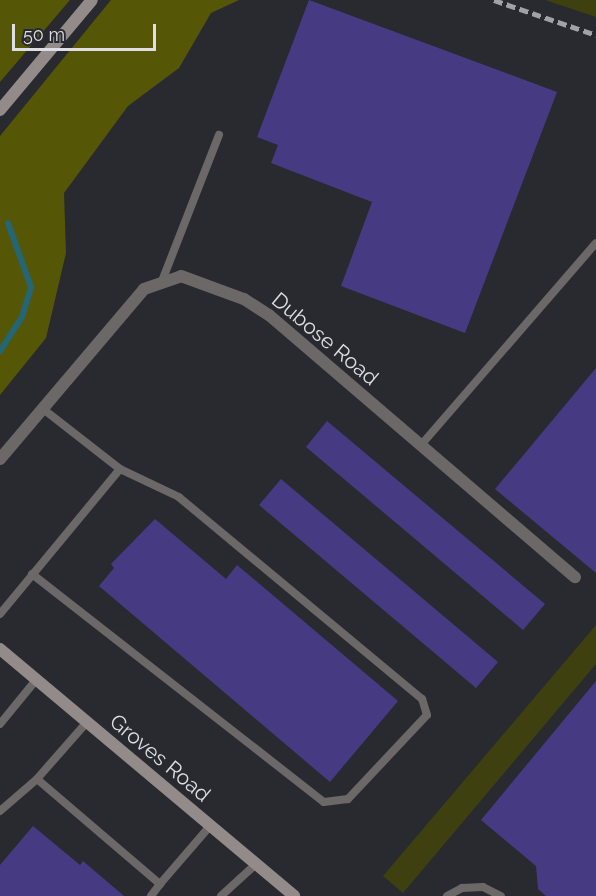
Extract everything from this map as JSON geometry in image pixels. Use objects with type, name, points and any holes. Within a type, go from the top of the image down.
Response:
[{"type":"street","points":[[0,110],[92,0]]},
{"type":"street","name":"Dubose Road","points":[[0,459],[116,318],[144,289],[181,276],[244,299],[269,315],[575,577]]},
{"type":"street","name":"Groves Road","points":[[0,649],[294,896]]},
{"type":"lane","points":[[162,281],[219,135]]},
{"type":"lane","points":[[421,445],[596,243]]},
{"type":"lane","points":[[32,574],[324,802],[348,799],[427,715],[422,699],[179,496],[120,469],[42,408]]},
{"type":"lane","points":[[0,614],[120,469]]},
{"type":"lane","points":[[0,724],[36,680]]},
{"type":"lane","points":[[0,811],[37,780],[87,722]]},
{"type":"lane","points":[[37,780],[160,884]]},
{"type":"lane","points":[[151,896],[210,826]]},
{"type":"lane","points":[[221,896],[256,864]]},
{"type":"lane","points":[[447,896],[462,888],[483,887],[501,896]]},
{"type":"shaded area","points":[[0,0],[70,0],[0,82]]},
{"type":"shaded area","points":[[111,0],[239,0],[211,13],[179,68],[128,106],[64,193],[66,253],[46,338],[0,395],[0,136]]},
{"type":"shaded area","points":[[545,0],[596,0],[596,17]]},
{"type":"shaded area","points":[[596,625],[596,664],[403,893],[383,876]]},
{"type":"building","points":[[309,0],[557,92],[465,333],[341,286],[372,202],[271,163],[278,145],[257,137]]},
{"type":"building","points":[[596,368],[596,573],[495,489]]},
{"type":"building","points":[[327,421],[545,604],[523,630],[306,447]]},
{"type":"building","points":[[281,479],[498,662],[476,688],[259,505]]},
{"type":"building","points":[[155,519],[226,579],[237,565],[398,701],[330,782],[99,586],[114,568],[111,564]]},
{"type":"building","points":[[596,681],[596,896],[546,896],[538,889],[536,866],[481,820]]},
{"type":"building","points":[[33,826],[80,865],[83,861],[124,896],[0,896],[0,865]]},
{"type":"waterway","points":[[0,351],[22,317],[31,287],[8,223]]},
{"type":"railway","points":[[494,0],[596,35]]}]
